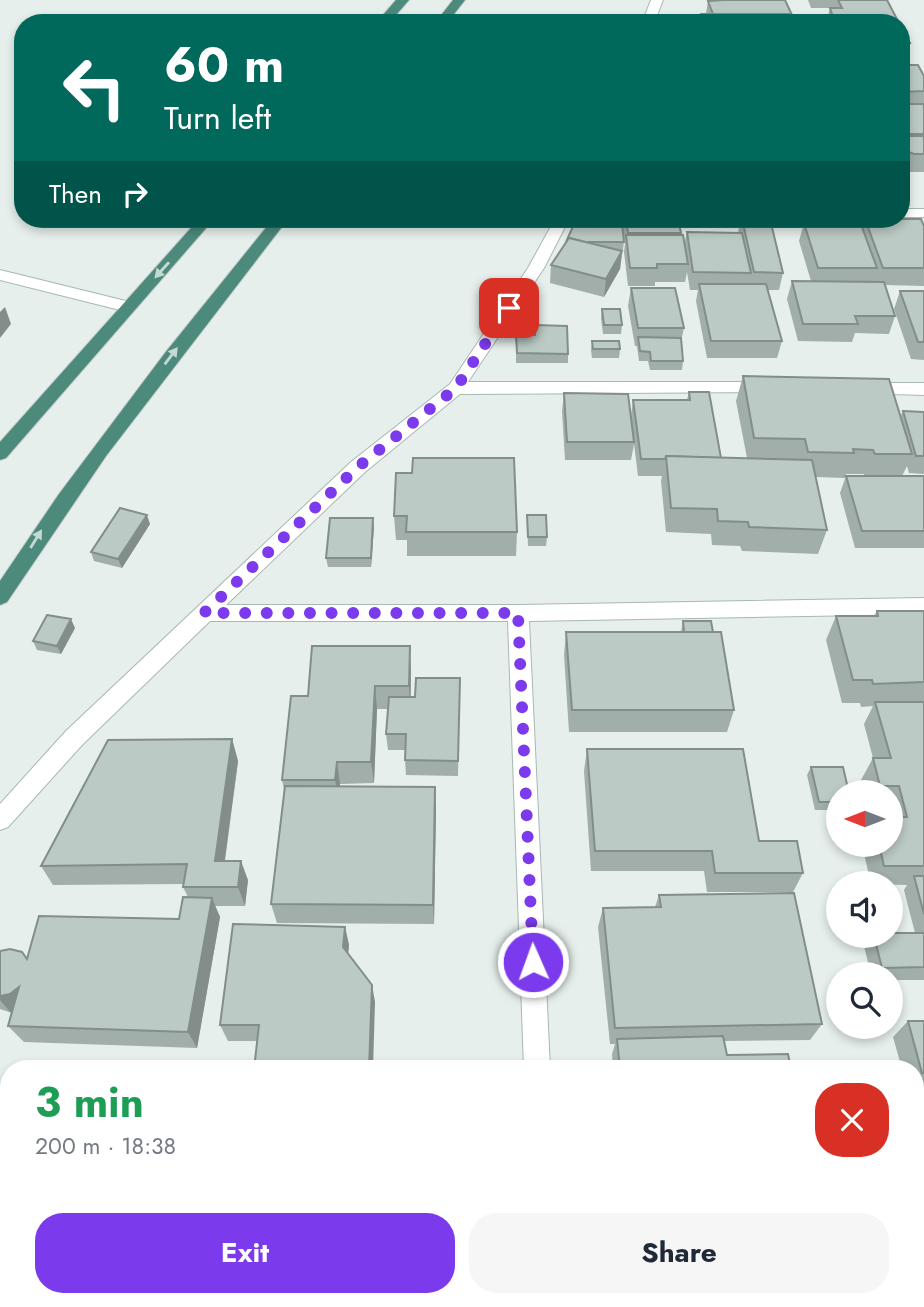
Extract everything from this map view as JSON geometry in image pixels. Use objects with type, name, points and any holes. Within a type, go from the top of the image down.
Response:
[{"type":"highway","points":[[391,14],[403,0]]},
{"type":"highway","points":[[448,14],[459,0]]},
{"type":"highway","points":[[0,454],[199,228]]},
{"type":"highway","points":[[0,597],[51,516],[198,322],[274,228]]},
{"type":"street","points":[[0,820],[75,738],[358,467],[456,388],[536,268],[557,228]]},
{"type":"street","points":[[0,275],[128,307]]},
{"type":"street","points":[[456,388],[786,388]]},
{"type":"street","points":[[841,388],[924,389]]},
{"type":"street","points":[[204,613],[518,613],[924,606]]},
{"type":"street","points":[[518,613],[537,1060]]},
{"type":"building","points":[[785,0],[792,14],[713,14],[708,1]]},
{"type":"building","points":[[838,0],[887,0],[894,14],[832,14],[830,8],[842,8]]},
{"type":"building","points":[[910,65],[918,65],[924,76],[924,91],[910,92]]},
{"type":"building","points":[[910,104],[924,104],[924,134],[910,134]]},
{"type":"building","points":[[910,136],[924,136],[924,154],[910,152]]},
{"type":"building","points":[[910,219],[921,219],[924,226],[924,268],[883,268],[868,228],[910,228]]},
{"type":"building","points":[[572,228],[622,228],[624,242],[585,242],[569,238],[566,242]]},
{"type":"building","points":[[627,228],[680,228],[681,233],[628,233]]},
{"type":"building","points":[[744,228],[772,228],[783,273],[754,272]]},
{"type":"building","points":[[806,228],[862,228],[877,268],[818,268]]},
{"type":"building","points":[[687,232],[742,233],[751,273],[693,272]]},
{"type":"building","points":[[626,235],[683,235],[688,264],[657,264],[657,268],[630,268]]},
{"type":"building","points":[[569,238],[622,251],[606,279],[551,265]]},
{"type":"building","points":[[792,281],[884,282],[895,316],[855,316],[858,324],[803,324]]},
{"type":"building","points":[[699,284],[766,284],[782,341],[711,341]]},
{"type":"building","points":[[631,288],[675,288],[684,328],[638,328]]},
{"type":"building","points":[[900,291],[924,291],[924,342],[918,342]]},
{"type":"building","points":[[602,309],[620,309],[622,325],[604,325]]},
{"type":"building","points":[[535,325],[567,326],[568,354],[517,353],[516,335],[535,335]]},
{"type":"building","points":[[638,337],[681,338],[683,361],[651,361],[650,352],[640,351]]},
{"type":"building","points":[[592,341],[619,341],[620,349],[593,349]]},
{"type":"building","points":[[743,376],[889,379],[912,454],[875,454],[873,450],[853,449],[854,453],[808,452],[805,439],[754,438]]},
{"type":"building","points":[[689,392],[709,392],[721,458],[666,456],[665,459],[641,459],[633,400],[690,400]]},
{"type":"building","points":[[564,393],[628,394],[634,442],[567,442]]},
{"type":"building","points":[[903,411],[924,412],[924,456],[916,456]]},
{"type":"building","points":[[666,456],[812,460],[827,530],[749,527],[748,522],[718,521],[717,509],[671,508]]},
{"type":"building","points":[[413,458],[514,458],[517,532],[406,532],[407,516],[394,516],[396,473],[412,473]]},
{"type":"building","points":[[846,476],[924,476],[924,531],[862,531]]},
{"type":"building","points":[[120,508],[147,515],[118,559],[91,552]]},
{"type":"building","points":[[527,515],[546,515],[547,537],[528,537]]},
{"type":"building","points":[[330,518],[373,518],[371,558],[326,558]]},
{"type":"building","points":[[877,611],[924,611],[924,682],[873,684],[872,680],[853,680],[836,616],[878,616]]},
{"type":"building","points":[[47,615],[71,619],[57,646],[33,641]]},
{"type":"building","points":[[683,621],[711,621],[713,632],[684,632]]},
{"type":"building","points":[[566,632],[721,632],[734,710],[572,710]]},
{"type":"building","points":[[312,646],[410,646],[409,686],[375,686],[371,762],[337,762],[335,780],[282,780],[291,696],[308,696]]},
{"type":"building","points":[[416,678],[460,678],[458,761],[405,760],[406,734],[386,734],[389,697],[415,697]]},
{"type":"building","points":[[875,702],[924,702],[924,866],[884,866],[882,858],[903,858],[903,817],[907,817],[903,802],[903,780],[878,780],[873,758],[891,758]]},
{"type":"building","points":[[232,739],[215,861],[241,861],[238,887],[183,887],[187,864],[41,866],[108,740]]},
{"type":"building","points":[[587,749],[743,749],[759,841],[797,841],[803,873],[715,873],[712,851],[595,851]]},
{"type":"building","points":[[811,767],[843,767],[846,780],[826,780],[826,802],[819,802]]},
{"type":"building","points":[[285,786],[435,787],[433,905],[271,904]]},
{"type":"building","points":[[914,876],[924,876],[924,914]]},
{"type":"building","points":[[794,893],[822,1024],[615,1028],[603,908],[661,907],[659,895]]},
{"type":"building","points":[[183,897],[212,898],[188,1032],[8,1026],[19,987],[10,994],[0,996],[0,951],[10,949],[22,952],[27,959],[39,916],[179,919]]},
{"type":"building","points":[[233,924],[345,927],[343,947],[372,985],[369,1060],[255,1060],[259,1025],[220,1025]]},
{"type":"building","points":[[903,933],[924,933],[924,967],[903,968],[903,962],[880,962],[877,948],[903,948]]},
{"type":"building","points":[[908,1021],[924,1021],[924,1060],[918,1060]]},
{"type":"building","points":[[723,1036],[727,1055],[788,1054],[789,1060],[619,1060],[617,1039]]},
{"type":"route","points":[[509,308],[456,388],[358,467],[204,613],[518,613],[533,962]]}]
